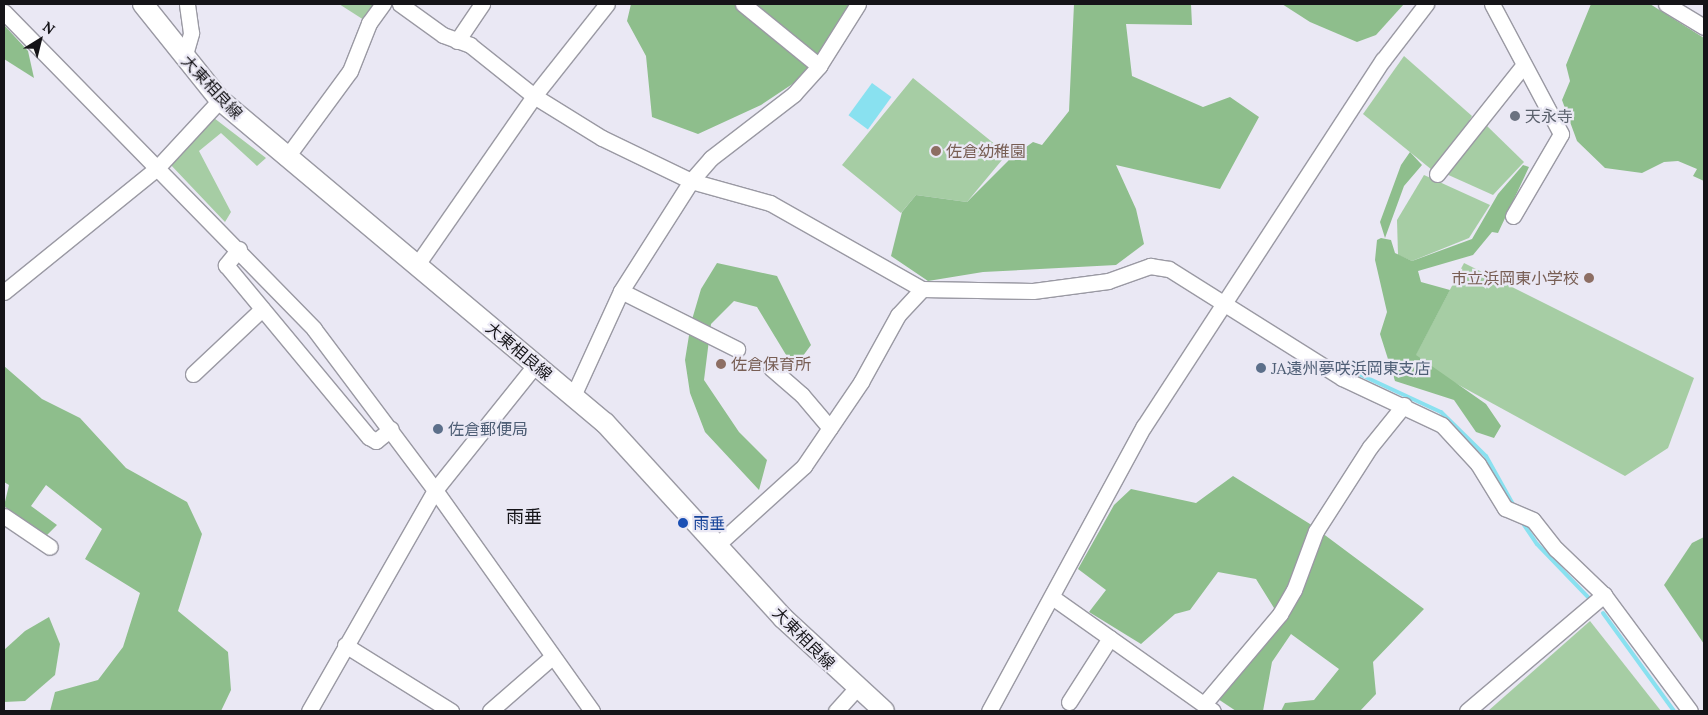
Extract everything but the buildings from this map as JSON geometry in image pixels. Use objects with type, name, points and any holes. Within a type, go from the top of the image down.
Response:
[{"type":"main road","name":"大東相良線","points":[[143,4],[184,58],[220,100],[286,158],[605,423],[783,618],[884,711]]},
{"type":"street","points":[[184,58],[191,33],[188,4]]},
{"type":"street","points":[[286,158],[350,71],[369,23],[383,4]]},
{"type":"street","points":[[400,4],[458,41],[470,45],[534,96],[602,138],[691,181],[770,203],[922,289],[1033,291],[1108,281],[1150,266],[1169,269],[1222,306],[1342,378],[1404,405],[1442,425],[1457,438],[1478,464],[1505,508],[1533,520],[1556,549],[1604,595],[1690,711]]},
{"type":"street","points":[[458,41],[482,4]]},
{"type":"street","points":[[416,266],[534,96],[607,4]]},
{"type":"street","points":[[742,4],[819,66]]},
{"type":"street","points":[[573,396],[621,291],[691,181],[711,158],[794,94],[819,66],[858,4]]},
{"type":"street","points":[[989,711],[1144,426],[1383,60],[1426,4]]},
{"type":"street","points":[[1492,4],[1522,67],[1561,134],[1513,216]]},
{"type":"street","points":[[1670,5],[1704,27]]},
{"type":"street","points":[[4,12],[156,168],[239,249],[314,329],[391,429],[592,711]]},
{"type":"street","points":[[1437,174],[1522,67]]},
{"type":"street","points":[[4,292],[156,168],[220,100]]},
{"type":"street","points":[[239,249],[226,265],[369,437],[376,441],[391,429]]},
{"type":"street","points":[[717,545],[804,466],[830,428],[898,315],[922,289]]},
{"type":"street","points":[[621,291],[737,349]]},
{"type":"street","points":[[193,374],[262,309]]},
{"type":"street","points":[[309,711],[435,490],[536,364]]},
{"type":"street","points":[[771,368],[802,395],[830,428]]},
{"type":"street","points":[[1052,597],[1209,708],[1280,614],[1294,590],[1316,531],[1370,447],[1404,405]]},
{"type":"street","points":[[4,516],[50,547]]},
{"type":"street","points":[[1468,711],[1604,595]]},
{"type":"street","points":[[1069,702],[1110,638]]},
{"type":"street","points":[[345,645],[451,711]]},
{"type":"street","points":[[490,711],[552,657]]},
{"type":"street","points":[[836,711],[857,688]]},
{"type":"green space","points":[[339,4],[379,4],[364,20]]},
{"type":"green space","points":[[631,4],[852,4],[803,77],[761,105],[698,134],[652,117],[646,56],[627,21]]},
{"type":"green space","points":[[1074,4],[1191,4],[1192,25],[1126,24],[1132,76],[1203,107],[1230,97],[1259,117],[1220,189],[1116,165],[1136,209],[1144,244],[1116,265],[983,272],[928,281],[891,256],[902,212],[916,195],[967,202],[1011,158],[1033,142],[1042,145],[1069,111]]},
{"type":"green space","points":[[1282,4],[1404,4],[1376,35],[1357,42],[1310,22]]},
{"type":"green space","points":[[1591,4],[1650,4],[1704,38],[1704,181],[1693,176],[1697,169],[1678,161],[1664,162],[1642,173],[1605,168],[1577,141],[1562,100],[1570,81],[1566,65]]},
{"type":"green space","points":[[4,25],[28,51],[34,78],[4,59]]},
{"type":"green space","points":[[1404,56],[1472,116],[1437,174],[1363,114]]},
{"type":"green space","points":[[913,78],[1007,154],[967,202],[916,195],[901,213],[842,165]]},
{"type":"green space","points":[[214,118],[266,158],[257,166],[221,133],[199,151],[231,212],[225,222],[169,163]]},
{"type":"green space","points":[[1485,124],[1524,162],[1493,195],[1444,173]]},
{"type":"green space","points":[[1410,152],[1422,165],[1404,186],[1385,238],[1380,222],[1401,165]]},
{"type":"green space","points":[[1523,165],[1529,167],[1498,233],[1492,232],[1473,255],[1418,271],[1421,282],[1450,290],[1416,355],[1486,404],[1501,426],[1494,438],[1476,432],[1454,400],[1395,381],[1380,334],[1387,312],[1375,260],[1377,240],[1381,238],[1391,240],[1395,253],[1412,261],[1472,239],[1498,194]]},
{"type":"green space","points":[[1424,175],[1490,205],[1469,238],[1412,261],[1398,255],[1397,220]]},
{"type":"green space","points":[[717,263],[777,276],[811,345],[794,368],[757,307],[734,301],[711,324],[704,380],[739,432],[767,460],[759,490],[705,432],[690,393],[685,360],[691,323],[701,289]]},
{"type":"green space","points":[[1464,263],[1694,378],[1668,448],[1625,476],[1413,360]]},
{"type":"green space","points":[[4,366],[42,399],[80,418],[126,468],[187,502],[202,534],[178,611],[228,652],[231,690],[221,711],[50,711],[55,692],[98,680],[123,647],[140,593],[85,559],[102,529],[46,485],[31,506],[57,525],[45,537],[4,506],[9,485],[4,482]]},
{"type":"green space","points":[[1233,476],[1310,524],[1424,609],[1373,662],[1376,694],[1360,711],[1281,711],[1285,703],[1314,700],[1339,669],[1291,634],[1272,662],[1263,711],[1236,711],[1215,697],[1282,621],[1256,579],[1218,572],[1190,610],[1175,614],[1141,644],[1089,612],[1106,590],[1078,569],[1114,505],[1131,489],[1196,503]]},
{"type":"green space","points":[[1704,537],[1704,644],[1664,585],[1692,543]]},
{"type":"green space","points":[[49,617],[60,644],[55,675],[25,701],[4,702],[4,650],[25,631]]},
{"type":"green space","points":[[1590,621],[1661,711],[1488,711]]},
{"type":"water","points":[[872,83],[891,97],[868,129],[848,115]]},
{"type":"waterway","points":[[1346,368],[1441,412],[1486,456],[1514,506]]},
{"type":"waterway","points":[[1520,519],[1537,544],[1589,598]]},
{"type":"waterway","points":[[1603,613],[1674,711]]},
{"type":"place","name":"天永寺","points":[[1515,116]]},
{"type":"place","name":"佐倉幼稚園","points":[[936,151]]},
{"type":"place","name":"市立浜岡東小学校","points":[[1589,278]]},
{"type":"place","name":"佐倉保育所","points":[[721,364]]},
{"type":"place","name":"JA遠州夢咲浜岡東支店","points":[[1261,368]]},
{"type":"place","name":"佐倉郵便局","points":[[438,429]]},
{"type":"place","name":"雨垂","points":[[683,523]]},
{"type":"district","name":"雨垂","points":[[524,517]]}]
